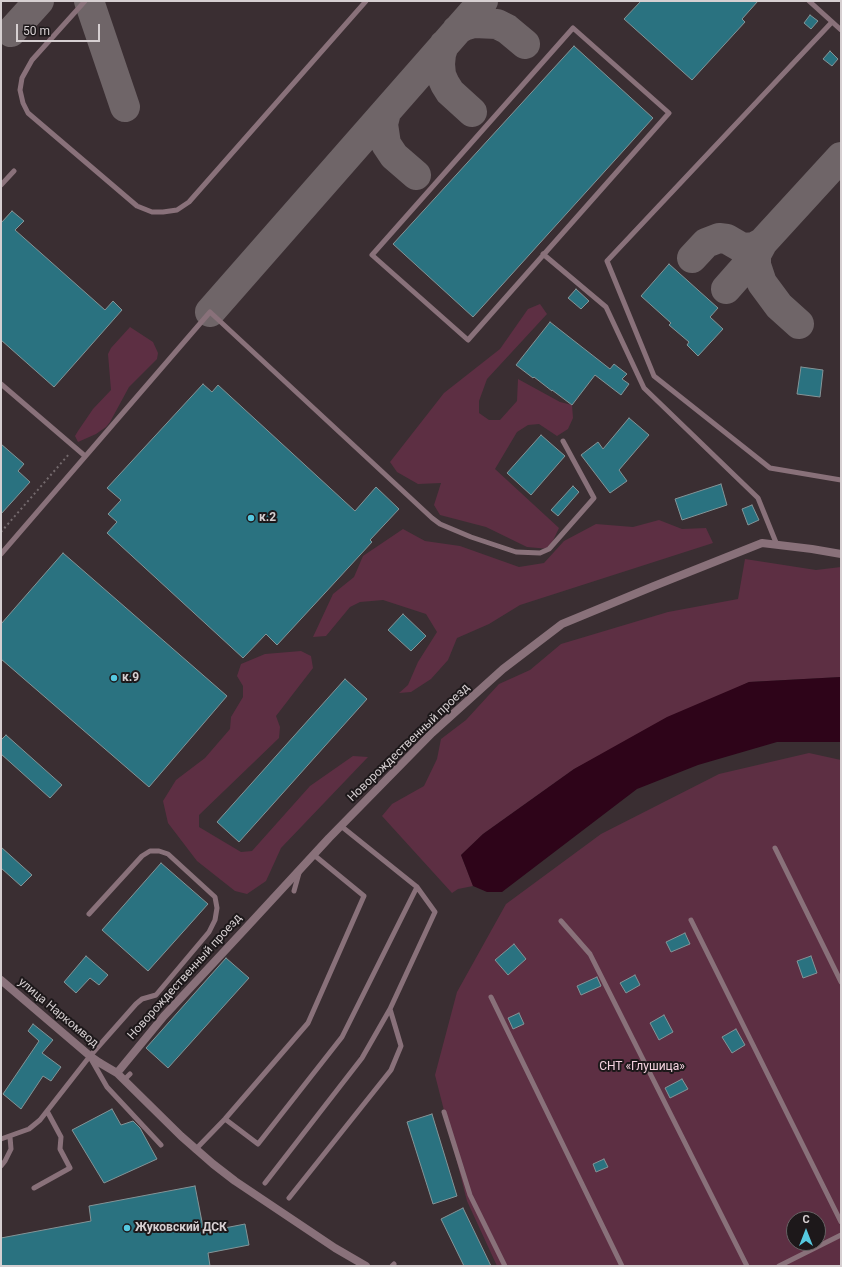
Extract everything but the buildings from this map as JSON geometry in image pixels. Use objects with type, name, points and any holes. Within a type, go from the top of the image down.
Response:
[{"type":"street","name":"Новорождественный проезд","points":[[117,1073],[164,1016],[341,826],[432,733],[503,669],[562,624],[762,543],[841,554]]},
{"type":"street","name":"улица Наркомвод","points":[[1,980],[90,1056],[117,1073],[127,1077],[195,1150],[235,1181],[335,1248],[366,1266]]},
{"type":"lane","points":[[85,1],[32,60],[22,78],[20,90],[23,103],[28,113],[137,206],[152,212],[163,212],[177,210],[189,202],[366,1]]},
{"type":"lane","points":[[809,1],[841,30]]},
{"type":"lane","points":[[832,22],[607,261],[654,376],[770,468],[841,480]]},
{"type":"lane","points":[[573,28],[669,112],[543,254],[468,340],[372,255],[573,28]]},
{"type":"lane","points":[[1,185],[14,171]]},
{"type":"lane","points":[[543,254],[606,306],[644,388],[758,498],[777,545]]},
{"type":"lane","points":[[1,554],[210,312],[432,518],[440,524],[471,537],[516,552],[540,553],[549,549],[594,498],[563,441]]},
{"type":"lane","points":[[1,384],[85,456]]},
{"type":"lane","points":[[265,1183],[362,1058],[390,1009],[435,912],[417,887],[341,826]]},
{"type":"lane","points":[[775,848],[841,982]]},
{"type":"lane","points":[[1,1140],[29,1128],[40,1120],[90,1056],[136,1004],[156,995],[209,932],[215,920],[217,908],[215,897],[168,854],[150,852],[142,856],[89,914]]},
{"type":"lane","points":[[195,1150],[225,1119],[308,1023],[364,896],[314,855]]},
{"type":"lane","points":[[294,891],[300,870]]},
{"type":"lane","points":[[225,1119],[258,1144],[342,1037],[417,887]]},
{"type":"lane","points":[[691,920],[841,1222]]},
{"type":"lane","points":[[561,922],[590,954],[747,1266]]},
{"type":"lane","points":[[491,997],[622,1266]]},
{"type":"lane","points":[[288,1198],[391,1070],[401,1046],[390,1009]]},
{"type":"lane","points":[[90,1056],[107,1087],[161,1144]]},
{"type":"lane","points":[[34,1188],[70,1168],[60,1149],[61,1137],[47,1111]]},
{"type":"lane","points":[[444,1112],[470,1195],[505,1266]]},
{"type":"lane","points":[[1,1166],[5,1162],[11,1149],[10,1136]]},
{"type":"lane","points":[[779,1266],[841,1235]]},
{"type":"path","points":[[1,532],[75,448]]},
{"type":"green space","points":[[540,304],[547,314],[487,379],[479,401],[479,413],[489,420],[500,420],[517,401],[518,379],[560,402],[572,405],[573,418],[568,429],[557,436],[539,424],[528,425],[517,432],[495,469],[559,528],[549,549],[527,547],[486,527],[440,515],[434,505],[441,483],[418,484],[397,472],[390,462],[444,393],[500,349],[528,309]]},
{"type":"green space","points":[[130,327],[153,342],[158,353],[157,359],[129,387],[106,427],[96,434],[78,442],[75,436],[78,431],[93,409],[111,390],[108,354],[111,348]]},
{"type":"green space","points":[[659,520],[682,529],[706,528],[713,543],[520,605],[489,624],[457,638],[448,660],[431,679],[411,692],[399,693],[408,685],[418,662],[437,632],[426,614],[383,600],[360,602],[350,607],[326,636],[313,637],[333,594],[354,577],[363,556],[403,529],[425,541],[460,546],[519,567],[544,563],[564,541],[596,524],[633,527]]},
{"type":"green space","points":[[745,559],[816,570],[841,567],[841,677],[749,682],[574,769],[483,834],[461,855],[473,886],[458,889],[452,893],[382,816],[392,804],[424,786],[437,759],[441,739],[466,720],[499,684],[530,670],[561,644],[668,612],[738,599]]},
{"type":"green space","points":[[301,651],[311,656],[313,668],[276,716],[280,727],[279,738],[199,815],[199,827],[241,852],[252,851],[310,786],[353,756],[368,757],[281,848],[266,881],[247,894],[235,891],[197,861],[168,823],[163,801],[176,780],[205,758],[230,729],[231,717],[243,697],[243,686],[237,676],[241,664],[265,654]]},
{"type":"green space","name":"СНТ «Глушица»","points":[[809,753],[841,760],[841,1266],[497,1266],[467,1201],[435,1075],[457,992],[506,904],[601,834],[719,774]]},
{"type":"shaded area","points":[[841,677],[841,742],[777,742],[698,765],[637,789],[502,892],[487,892],[473,886],[461,855],[483,834],[574,769],[667,717],[749,682]]},
{"type":"taxiway","points":[[11,32],[39,1]]},
{"type":"taxiway","points":[[89,1],[125,107]]},
{"type":"taxiway","points":[[210,312],[483,1]]},
{"type":"taxiway","points":[[457,30],[474,23],[497,24],[507,29],[525,44]]},
{"type":"taxiway","points":[[444,45],[441,54],[441,75],[450,92],[472,112]]},
{"type":"taxiway","points":[[386,112],[383,124],[386,144],[394,156],[416,175]]},
{"type":"taxiway","points":[[726,289],[756,255],[763,242],[841,157]]},
{"type":"taxiway","points":[[692,258],[706,243],[719,238],[727,239],[745,248],[754,247],[763,242]]},
{"type":"taxiway","points":[[756,255],[756,265],[762,283],[779,306],[799,324]]},
{"type":"place","name":"к.2","points":[[251,518]]},
{"type":"place","name":"к.9","points":[[114,678]]},
{"type":"place","name":"Жуковский ДСК","points":[[127,1228]]}]
